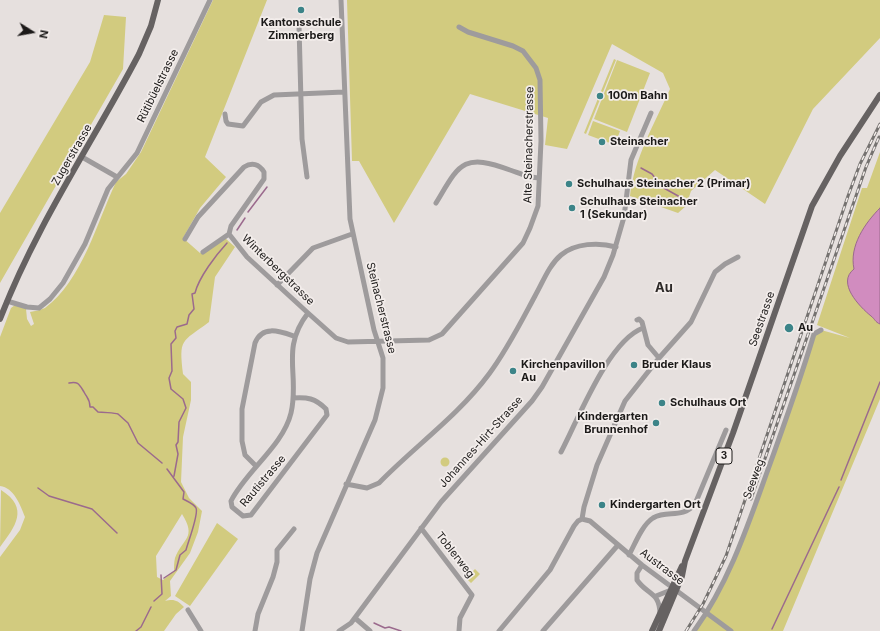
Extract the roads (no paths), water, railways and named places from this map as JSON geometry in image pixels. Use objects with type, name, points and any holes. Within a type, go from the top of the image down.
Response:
[{"type":"main road","name":"Zugerstrasse","points":[[0,319],[2,309],[39,233],[139,54],[151,26],[158,0]]},
{"type":"main road","name":"Seestrasse","points":[[652,631],[685,561],[736,425],[812,206],[836,163],[880,95]]},
{"type":"main road","name":"Seestrasse","points":[[659,631],[682,576],[685,561]]},
{"type":"street","name":"Rütibüelstrasse","points":[[7,301],[27,307],[39,308],[58,290],[84,244],[108,189],[137,153],[210,0]]},
{"type":"street","name":"Steinacherstrasse","points":[[302,631],[312,569],[323,537],[376,420],[382,396],[384,366],[352,234],[347,185],[341,0]]},
{"type":"street","points":[[299,26],[302,139],[307,177]]},
{"type":"street","name":"Alte Steinacherstrasse","points":[[378,341],[429,340],[442,334],[523,243],[536,213],[539,178],[541,91],[536,68],[523,51],[514,46],[478,36],[459,27]]},
{"type":"street","points":[[225,114],[228,124],[243,126],[256,108],[268,98],[274,96],[344,92]]},
{"type":"street","name":"Johannes-Hirt-Strasse","points":[[339,631],[351,623],[421,528],[540,390],[604,277],[616,247],[624,217],[632,160],[651,113]]},
{"type":"street","points":[[82,157],[117,177]]},
{"type":"street","points":[[436,203],[456,170],[465,163],[481,162],[529,177],[539,178]]},
{"type":"street","name":"Winterbergstrasse","points":[[185,239],[198,217],[244,167],[250,164],[256,164],[264,172],[264,179],[231,226],[229,234],[246,256],[331,334],[342,341],[378,341]]},
{"type":"street","points":[[202,252],[229,234]]},
{"type":"street","points":[[277,285],[313,248],[352,234]]},
{"type":"street","points":[[346,484],[367,488],[376,484],[467,400],[501,357],[549,270],[560,256],[570,249],[581,246],[604,245],[616,247]]},
{"type":"street","points":[[499,631],[550,570],[574,526],[578,520],[582,519],[584,507],[597,465],[619,414],[633,389],[691,322],[716,272],[725,264],[738,257]]},
{"type":"street","points":[[293,398],[291,356],[294,336],[300,323],[308,313]]},
{"type":"street","points":[[636,320],[642,322],[648,346],[659,358]]},
{"type":"street","points":[[560,452],[586,401],[613,356],[624,341],[643,328]]},
{"type":"street","points":[[256,466],[245,455],[242,441],[242,409],[255,343],[258,336],[265,331],[270,330],[294,336]]},
{"type":"street","name":"Seeweg","points":[[694,631],[720,591],[740,545],[773,456],[814,334],[821,330]]},
{"type":"street","name":"Rautistrasse","points":[[293,398],[308,398],[315,400],[326,409],[327,415],[251,515],[246,516],[232,507],[231,501],[286,426],[291,413],[293,398]]},
{"type":"street","points":[[629,555],[648,522],[662,515],[681,514],[689,510],[695,504],[726,430]]},
{"type":"street","name":"Austrasse","points":[[582,519],[590,522],[629,555],[729,629]]},
{"type":"street","name":"Toblerweg","points":[[421,528],[463,581],[472,595],[460,618],[459,631]]},
{"type":"street","points":[[254,631],[258,614],[273,577],[277,562],[277,550],[294,529]]},
{"type":"street","points":[[543,631],[618,545]]},
{"type":"street","points":[[642,565],[637,576],[638,582],[656,596],[659,603],[660,614]]},
{"type":"street","points":[[656,596],[671,590]]},
{"type":"street","points":[[188,610],[201,631]]},
{"type":"street","points":[[355,618],[370,631]]},
{"type":"waterway","points":[[641,168],[652,174],[662,187],[680,197]]},
{"type":"waterway","points":[[248,212],[267,187]]},
{"type":"waterway","points":[[237,230],[245,218]]},
{"type":"waterway","points":[[174,476],[178,454],[176,445],[178,442],[179,422],[186,408],[183,399],[171,389],[169,378],[172,371],[171,344],[176,338],[175,331],[177,327],[187,324],[189,315],[194,309],[192,294],[195,293],[208,266],[227,243]]},
{"type":"waterway","points":[[69,383],[74,382],[79,385],[89,400],[90,407],[93,407],[98,412],[118,414],[128,423],[138,443],[162,463]]},
{"type":"waterway","points":[[841,480],[880,382]]},
{"type":"waterway","points":[[164,578],[176,570],[180,555],[186,550],[197,511],[194,505],[183,499],[184,492],[167,469]]},
{"type":"waterway","points":[[772,629],[839,487]]},
{"type":"waterway","points":[[38,488],[49,496],[92,509],[117,533]]},
{"type":"waterway","points":[[154,601],[162,594],[161,575]]},
{"type":"waterway","points":[[136,631],[141,627],[151,607]]},
{"type":"waterway","points":[[374,623],[385,628],[389,627],[401,631]]},
{"type":"railway","points":[[686,631],[703,604],[726,556],[848,196],[860,164],[880,124]]},
{"type":"railway","points":[[751,499],[866,167],[879,137]]},
{"type":"place","name":"Kantonsschule Zimmerberg","points":[[301,10]]},
{"type":"place","name":"100m Bahn","points":[[600,96]]},
{"type":"place","name":"Steinacher","points":[[602,142]]},
{"type":"place","name":"Schulhaus Steinacher 2 (Primar)","points":[[569,184]]},
{"type":"place","name":"Schulhaus Steinacher 1 (Sekundar)","points":[[572,208]]},
{"type":"place","name":"Au","points":[[789,328]]},
{"type":"place","name":"Bruder Klaus","points":[[634,365]]},
{"type":"place","name":"Kirchenpavillon Au","points":[[513,371]]},
{"type":"place","name":"Schulhaus Ort","points":[[662,403]]},
{"type":"place","name":"Kindergarten Brunnenhof","points":[[656,423]]},
{"type":"place","name":"Kindergarten Ort","points":[[602,505]]},
{"type":"district","name":"Au","points":[[664,288]]}]
